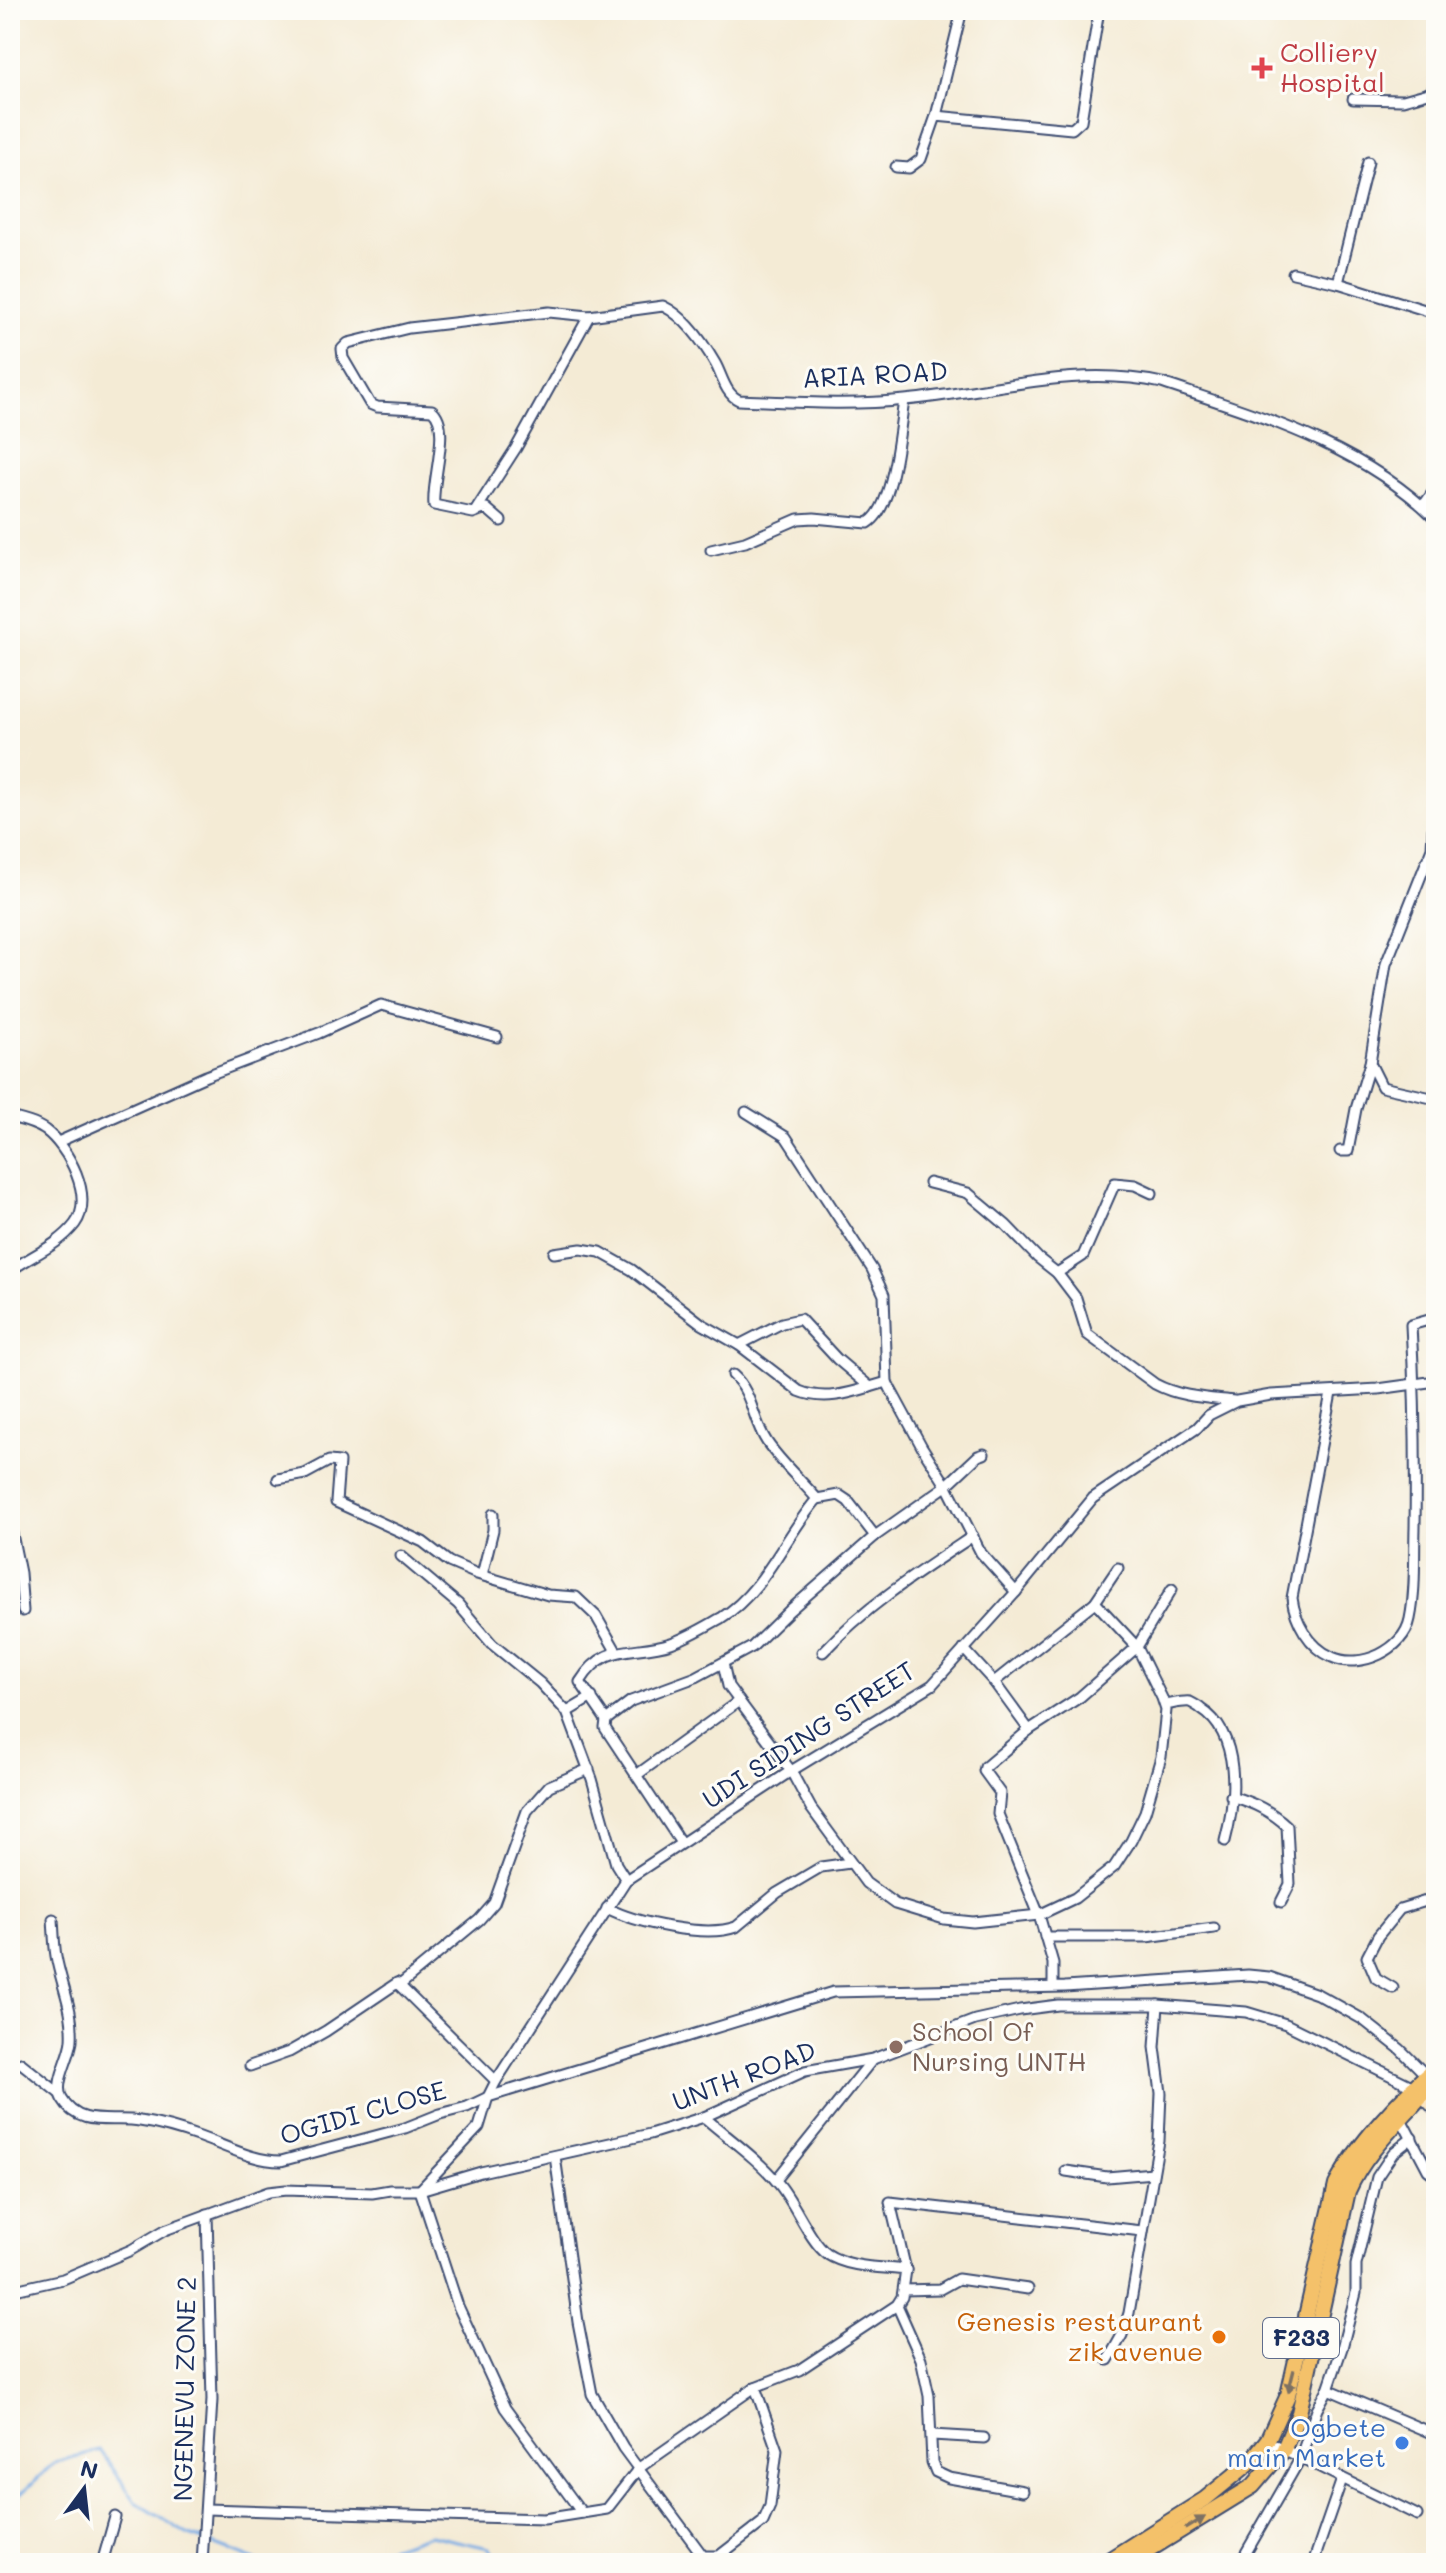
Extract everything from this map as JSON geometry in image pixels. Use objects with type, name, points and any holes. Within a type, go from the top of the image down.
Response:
[{"type":"main road","name":"F233","points":[[1104,2563],[1205,2499],[1248,2464],[1267,2441],[1288,2395],[1336,2185],[1360,2147],[1420,2092],[1433,2073]]},
{"type":"main road","name":"F233","points":[[1128,2563],[1253,2486],[1283,2451],[1300,2405],[1348,2191],[1357,2172],[1398,2113]]},
{"type":"street","points":[[896,167],[909,168],[921,159],[936,116],[962,10]]},
{"type":"street","points":[[936,116],[1072,129],[1081,121],[1099,10]]},
{"type":"street","points":[[1353,99],[1403,100],[1434,91],[1436,75]]},
{"type":"street","points":[[1338,283],[1368,162]]},
{"type":"street","points":[[1293,273],[1338,283],[1428,311],[1436,309]]},
{"type":"street","name":"ARIA ROAD","points":[[473,513],[434,505],[441,429],[437,414],[432,410],[370,404],[343,358],[342,349],[348,343],[398,330],[549,312],[589,316],[654,305],[668,308],[682,320],[707,351],[729,392],[739,400],[904,401],[1057,377],[1111,376],[1152,381],[1318,439],[1365,464],[1436,519]]},
{"type":"street","points":[[473,513],[516,448],[589,316]]},
{"type":"street","points":[[711,550],[745,542],[798,519],[868,523],[875,519],[883,506],[894,463],[904,401]]},
{"type":"street","points":[[1423,506],[1436,488]]},
{"type":"street","points":[[473,513],[486,508],[501,521]]},
{"type":"street","points":[[1340,1151],[1348,1151],[1356,1109],[1370,1063],[1386,964],[1432,848],[1433,829]]},
{"type":"street","points":[[58,1142],[206,1076],[319,1033],[381,1005],[497,1037]]},
{"type":"street","points":[[1370,1063],[1382,1087],[1436,1099]]},
{"type":"street","points":[[746,1112],[786,1137],[872,1269],[884,1295],[887,1382],[981,1553],[1016,1592]]},
{"type":"street","points":[[10,1117],[43,1128],[58,1142],[74,1165],[82,1209],[78,1220],[63,1238],[10,1271]]},
{"type":"street","points":[[929,1183],[968,1193],[1057,1273],[1076,1298],[1087,1334],[1155,1384],[1189,1395],[1237,1401]]},
{"type":"street","points":[[1057,1273],[1083,1256],[1115,1183],[1135,1185],[1152,1193]]},
{"type":"street","points":[[554,1253],[581,1249],[600,1252],[632,1270],[702,1324],[739,1345],[780,1379],[810,1395],[847,1394],[887,1382]]},
{"type":"street","points":[[1331,1393],[1292,1598],[1299,1625],[1330,1656],[1346,1661],[1382,1653],[1396,1645],[1408,1630],[1414,1568],[1415,1386],[1411,1325],[1436,1318]]},
{"type":"street","points":[[739,1345],[782,1323],[800,1319],[837,1359],[870,1387]]},
{"type":"street","points":[[733,1375],[750,1397],[765,1440],[817,1499]]},
{"type":"street","name":"UDI SIDING STREET","points":[[420,2190],[479,2127],[496,2081],[626,1880],[791,1771],[932,1685],[1016,1592],[1093,1498],[1197,1428],[1209,1415],[1237,1401],[1271,1395],[1415,1386],[1436,1381]]},
{"type":"street","points":[[606,1720],[631,1701],[696,1677],[752,1647],[875,1536],[946,1486],[984,1454]]},
{"type":"street","points":[[278,1479],[305,1474],[329,1461],[339,1462],[336,1502],[423,1542],[449,1562],[548,1595],[576,1597],[596,1616],[616,1651]]},
{"type":"street","points":[[681,1843],[605,1728],[606,1720],[580,1682],[581,1678],[595,1664],[616,1651],[670,1643],[725,1616],[760,1579],[817,1499],[839,1495],[848,1501],[875,1536]]},
{"type":"street","points":[[482,1575],[493,1530],[493,1514]]},
{"type":"street","points":[[10,1524],[20,1573],[23,1611]]},
{"type":"street","points":[[823,1652],[851,1623],[893,1589],[973,1536]]},
{"type":"street","points":[[401,1556],[458,1604],[492,1644],[540,1683],[567,1712],[589,1769],[613,1855],[626,1880]]},
{"type":"street","points":[[994,1682],[1095,1602],[1118,1568]]},
{"type":"street","points":[[1053,1985],[1053,1963],[1039,1915],[998,1814],[1000,1793],[984,1771],[985,1767],[1029,1730],[1080,1697],[1137,1647],[1172,1589]]},
{"type":"street","points":[[723,1663],[728,1686],[791,1771],[811,1808],[866,1883],[885,1898],[912,1911],[944,1919],[973,1922],[1039,1915],[1075,1898],[1114,1867],[1145,1812],[1156,1779],[1163,1742],[1165,1705],[1137,1647],[1095,1602]]},
{"type":"street","points":[[964,1649],[994,1682],[1029,1730]]},
{"type":"street","points":[[567,1712],[592,1697]]},
{"type":"street","points":[[638,1774],[739,1701]]},
{"type":"street","points":[[1165,1705],[1192,1702],[1214,1716],[1227,1739],[1231,1814],[1225,1841]]},
{"type":"street","points":[[400,1985],[479,1920],[494,1903],[527,1811],[549,1786],[589,1769]]},
{"type":"street","points":[[1231,1796],[1273,1813],[1287,1826],[1290,1884],[1281,1902]]},
{"type":"street","points":[[607,1908],[623,1916],[687,1929],[728,1930],[736,1927],[777,1893],[821,1867],[850,1863]]},
{"type":"street","points":[[1393,1988],[1376,1978],[1367,1957],[1372,1946],[1400,1909],[1436,1898]]},
{"type":"street","points":[[53,1919],[55,1954],[72,2017],[72,2044],[60,2094]]},
{"type":"street","points":[[1045,1937],[1146,1937],[1214,1928]]},
{"type":"street","name":"OGIDI CLOSE","points":[[21,2063],[60,2094],[70,2109],[80,2116],[99,2120],[142,2121],[199,2136],[267,2161],[281,2161],[374,2137],[467,2107],[488,2097],[833,1992],[1106,1985],[1222,1976],[1269,1977],[1317,1994],[1362,2019],[1433,2073]]},
{"type":"street","points":[[250,2066],[289,2052],[326,2031],[394,1984],[400,1985],[496,2081]]},
{"type":"street","name":"UNTH ROAD","points":[[10,2291],[63,2279],[131,2250],[165,2230],[268,2192],[420,2190],[481,2172],[650,2134],[704,2117],[805,2071],[873,2059],[970,2021],[1020,2010],[1058,2005],[1158,2005],[1226,2010],[1266,2017],[1308,2034],[1420,2092]]},
{"type":"street","points":[[1108,2360],[1122,2335],[1129,2313],[1161,2120],[1155,2047],[1158,2005]]},
{"type":"street","points":[[776,2180],[873,2059]]},
{"type":"street","points":[[1420,2092],[1436,2108]]},
{"type":"street","points":[[1398,2113],[1428,2170],[1436,2176]]},
{"type":"street","points":[[704,2117],[776,2180],[828,2255],[851,2263],[906,2270]]},
{"type":"street","points":[[1243,2558],[1300,2459],[1317,2409],[1328,2389],[1356,2293],[1356,2265],[1377,2177],[1393,2153],[1412,2138]]},
{"type":"street","points":[[555,2156],[578,2322],[592,2394],[623,2448],[703,2556],[719,2556],[763,2522],[770,2506],[777,2450],[755,2387]]},
{"type":"street","points":[[1066,2171],[1107,2177],[1153,2173]]},
{"type":"street","points":[[420,2190],[458,2306],[505,2408],[582,2513]]},
{"type":"street","points":[[206,2509],[544,2519],[607,2509],[639,2468],[755,2387],[799,2370],[901,2301],[906,2270],[890,2202],[1142,2231]]},
{"type":"street","name":"NGENEVU ZONE 2","points":[[202,2563],[212,2400],[207,2214]]},
{"type":"street","points":[[904,2290],[940,2289],[958,2279],[1028,2289]]},
{"type":"street","points":[[897,2305],[921,2359],[929,2396],[932,2462],[936,2472],[949,2478],[1023,2491]]},
{"type":"street","points":[[1328,2389],[1436,2435]]},
{"type":"street","points":[[932,2435],[984,2438]]},
{"type":"street","points":[[1267,2441],[1417,2515]]},
{"type":"street","points":[[1313,2563],[1342,2479]]},
{"type":"street","points":[[102,2563],[115,2517]]},
{"type":"waterway","points":[[10,2504],[55,2462],[100,2450],[136,2502],[187,2534],[263,2563]]},
{"type":"waterway","points":[[327,2563],[352,2560],[430,2535],[489,2548],[500,2563]]},
{"type":"place","name":"Colliery Hospital","points":[[1262,68]]},
{"type":"place","name":"School Of Nursing UNTH","points":[[896,2047]]},
{"type":"place","name":"Genesis restaurant zik avenue","points":[[1219,2337]]},
{"type":"place","name":"Ogbete main Market","points":[[1402,2443]]}]
